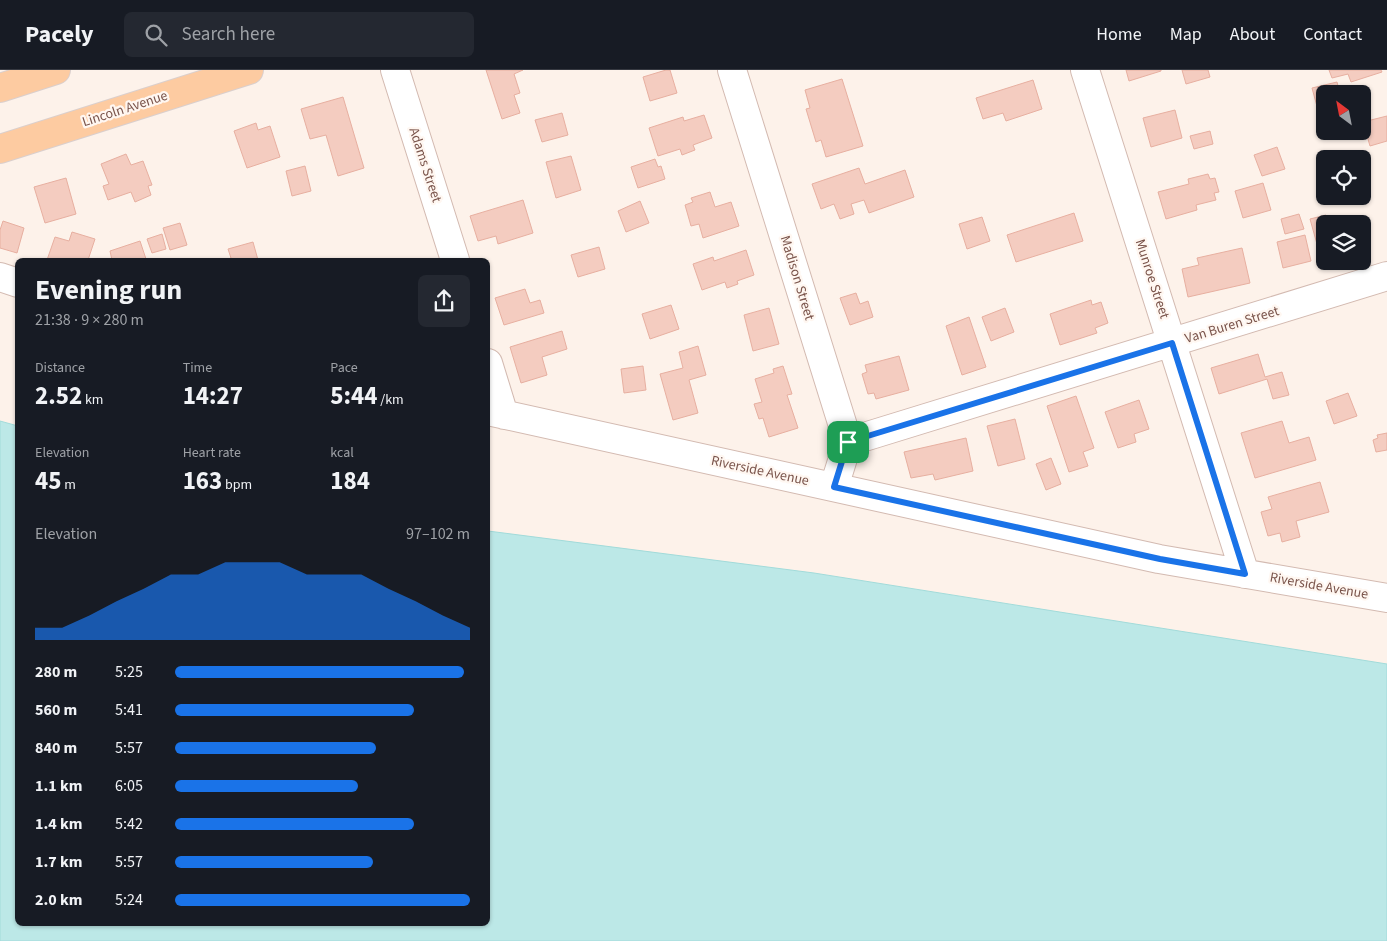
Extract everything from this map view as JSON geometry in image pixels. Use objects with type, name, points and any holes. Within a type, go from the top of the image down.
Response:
[{"type":"main road","points":[[0,88],[56,70]]},
{"type":"main road","name":"Lincoln Avenue","points":[[0,149],[249,70]]},
{"type":"street","name":"Adams Street","points":[[395,70],[454,258]]},
{"type":"street","name":"Madison Street","points":[[732,70],[848,442]]},
{"type":"street","name":"Munroe Street","points":[[1085,70],[1245,574]]},
{"type":"street","points":[[0,276],[15,282]]},
{"type":"street","name":"Van Buren Street","points":[[848,442],[1387,276]]},
{"type":"street","points":[[490,376],[496,413]]},
{"type":"street","name":"Riverside Avenue","points":[[496,413],[1160,559],[1387,598]]},
{"type":"street","points":[[834,487],[848,442]]},
{"type":"water","points":[[0,421],[15,425],[15,926],[490,926],[490,531],[814,573],[1387,664],[1387,941],[0,941]]},
{"type":"building","points":[[486,70],[523,70],[514,74],[520,93],[514,95],[520,113],[502,119]]},
{"type":"building","points":[[670,70],[677,93],[650,101],[643,77]]},
{"type":"building","points":[[1126,70],[1161,70],[1161,71],[1129,81]]},
{"type":"building","points":[[1182,70],[1208,70],[1210,77],[1186,84]]},
{"type":"building","points":[[1329,70],[1381,70],[1382,72],[1351,82],[1348,74],[1332,78]]},
{"type":"building","points":[[842,79],[863,146],[826,157],[821,140],[816,142],[806,109],[810,108],[805,90]]},
{"type":"building","points":[[1033,80],[1042,109],[1006,121],[1003,113],[983,119],[976,98]]},
{"type":"building","points":[[1337,82],[1338,85],[1324,85]]},
{"type":"building","points":[[1316,87],[1316,103],[1312,88]]},
{"type":"building","points":[[343,97],[364,168],[338,176],[326,135],[310,139],[301,109]]},
{"type":"building","points":[[1175,110],[1182,138],[1151,147],[1143,118]]},
{"type":"building","points":[[562,113],[568,135],[542,142],[535,120]]},
{"type":"building","points":[[704,115],[712,138],[693,145],[695,150],[682,155],[680,149],[658,156],[649,128],[683,117],[684,121]]},
{"type":"building","points":[[1387,116],[1387,141],[1370,146],[1368,140],[1371,140],[1371,120]]},
{"type":"building","points":[[256,123],[258,130],[270,126],[280,157],[247,168],[234,131]]},
{"type":"building","points":[[1210,131],[1213,144],[1194,149],[1190,136]]},
{"type":"building","points":[[1277,147],[1285,169],[1262,176],[1254,155]]},
{"type":"building","points":[[126,154],[131,165],[143,161],[152,185],[148,186],[151,195],[135,202],[131,192],[108,200],[103,186],[109,184],[101,164]]},
{"type":"building","points":[[571,156],[581,190],[556,198],[546,162]]},
{"type":"building","points":[[655,159],[658,167],[661,166],[665,179],[638,188],[631,167]]},
{"type":"building","points":[[305,166],[311,191],[292,196],[286,171]]},
{"type":"building","points":[[859,168],[865,184],[905,170],[914,197],[869,213],[864,200],[851,204],[854,214],[840,219],[834,204],[821,209],[812,184]]},
{"type":"building","points":[[1208,174],[1210,179],[1215,178],[1219,192],[1214,193],[1216,200],[1196,205],[1197,210],[1166,219],[1158,192],[1189,184],[1188,179]]},
{"type":"building","points":[[66,178],[76,214],[45,223],[34,187]]},
{"type":"building","points":[[1263,183],[1271,210],[1243,218],[1235,191]]},
{"type":"building","points":[[710,192],[715,207],[731,202],[739,226],[703,238],[699,224],[691,226],[685,205],[693,202],[691,198]]},
{"type":"building","points":[[523,200],[533,233],[498,244],[496,236],[478,241],[470,216]]},
{"type":"building","points":[[640,201],[649,223],[626,232],[618,211]]},
{"type":"building","points":[[1074,213],[1083,241],[1016,262],[1007,235]]},
{"type":"building","points":[[1299,214],[1304,229],[1285,234],[1281,219]]},
{"type":"building","points":[[982,217],[990,241],[967,249],[959,224]]},
{"type":"building","points":[[1316,218],[1316,240],[1310,219]]},
{"type":"building","points":[[3,221],[24,228],[17,253],[0,248],[0,230]]},
{"type":"building","points":[[180,223],[187,245],[170,250],[163,228]]},
{"type":"building","points":[[72,232],[95,239],[89,258],[48,258],[55,237],[69,241]]},
{"type":"building","points":[[162,234],[166,249],[152,253],[147,239]]},
{"type":"building","points":[[1305,235],[1311,261],[1283,268],[1277,242]]},
{"type":"building","points":[[140,241],[146,258],[112,258],[110,251]]},
{"type":"building","points":[[253,242],[257,258],[231,258],[228,249]]},
{"type":"building","points":[[599,247],[605,269],[578,277],[571,255]]},
{"type":"building","points":[[1242,248],[1250,283],[1188,297],[1182,269],[1199,265],[1197,258]]},
{"type":"building","points":[[746,250],[754,275],[737,281],[738,284],[727,288],[725,282],[702,290],[693,264],[713,257],[714,261]]},
{"type":"building","points":[[525,289],[530,303],[540,300],[544,313],[504,325],[495,298]]},
{"type":"building","points":[[856,293],[860,304],[868,301],[873,317],[850,325],[840,298]]},
{"type":"building","points":[[1091,300],[1092,305],[1101,302],[1108,323],[1095,328],[1097,333],[1060,345],[1050,314]]},
{"type":"building","points":[[671,305],[679,329],[650,339],[642,314]]},
{"type":"building","points":[[769,308],[779,344],[753,351],[744,315]]},
{"type":"building","points":[[1005,308],[1014,332],[991,341],[982,317]]},
{"type":"building","points":[[969,317],[986,367],[962,375],[946,326]]},
{"type":"building","points":[[562,331],[567,349],[542,357],[547,375],[521,383],[510,347]]},
{"type":"building","points":[[698,346],[706,375],[689,380],[698,413],[673,420],[660,374],[683,368],[679,352]]},
{"type":"building","points":[[1258,354],[1265,377],[1282,372],[1289,395],[1273,399],[1267,379],[1219,394],[1211,368]]},
{"type":"building","points":[[899,356],[909,390],[876,399],[874,393],[868,394],[862,374],[867,372],[865,365]]},
{"type":"building","points":[[643,366],[646,390],[624,393],[621,369]]},
{"type":"building","points":[[783,366],[792,394],[787,395],[798,428],[769,437],[763,418],[759,419],[754,404],[762,402],[755,379],[774,373],[773,369]]},
{"type":"building","points":[[1348,393],[1357,416],[1334,424],[1326,401]]},
{"type":"building","points":[[1076,396],[1094,448],[1083,452],[1088,466],[1069,472],[1047,406]]},
{"type":"building","points":[[1139,400],[1149,429],[1134,434],[1136,442],[1118,448],[1105,412]]},
{"type":"building","points":[[1015,419],[1025,459],[998,466],[987,426]]},
{"type":"building","points":[[1282,421],[1289,443],[1309,437],[1316,460],[1255,478],[1241,433]]},
{"type":"building","points":[[1387,433],[1387,450],[1376,452],[1373,440],[1378,438],[1377,435]]},
{"type":"building","points":[[966,438],[973,471],[935,480],[933,474],[911,478],[904,452]]},
{"type":"building","points":[[1051,458],[1061,484],[1046,490],[1036,464]]},
{"type":"building","points":[[1320,482],[1329,512],[1296,521],[1300,537],[1282,542],[1280,533],[1268,536],[1261,512],[1272,509],[1268,497]]},
{"type":"route","points":[[1172,343],[1245,574],[1160,559],[834,487],[848,442],[1172,343]]}]
